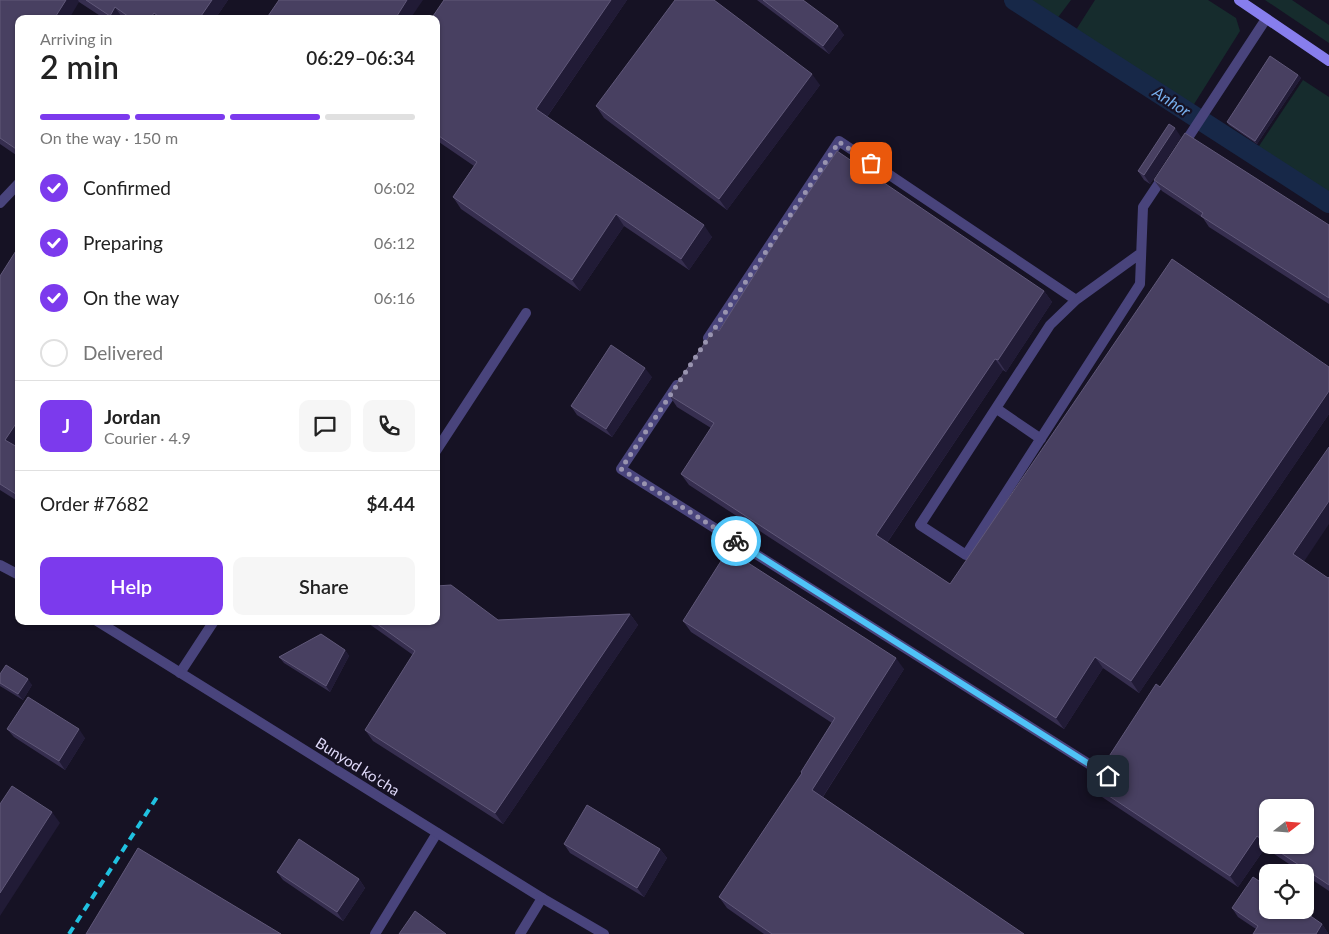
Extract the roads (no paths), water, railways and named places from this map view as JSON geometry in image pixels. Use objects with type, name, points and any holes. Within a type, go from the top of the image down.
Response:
[{"type":"street","points":[[1239,0],[1329,61]]},
{"type":"street","points":[[1141,254],[1076,300],[1050,325],[920,525],[966,555],[1140,284],[1144,206],[1266,19]]},
{"type":"street","points":[[703,346],[839,142],[1076,300]]},
{"type":"street","points":[[0,203],[15,186]]},
{"type":"street","points":[[440,445],[526,313]]},
{"type":"street","points":[[681,379],[621,469],[1108,776]]},
{"type":"street","points":[[996,409],[1041,439]]},
{"type":"street","points":[[0,565],[15,573]]},
{"type":"street","name":"Bunyod ko'cha","points":[[103,625],[598,933]]},
{"type":"street","points":[[180,673],[211,625]]},
{"type":"street","points":[[375,934],[437,833]]},
{"type":"street","points":[[520,934],[542,898]]},
{"type":"waterway","name":"Anhor","points":[[1014,0],[1329,203]]},
{"type":"railway","points":[[69,934],[159,794]]}]
